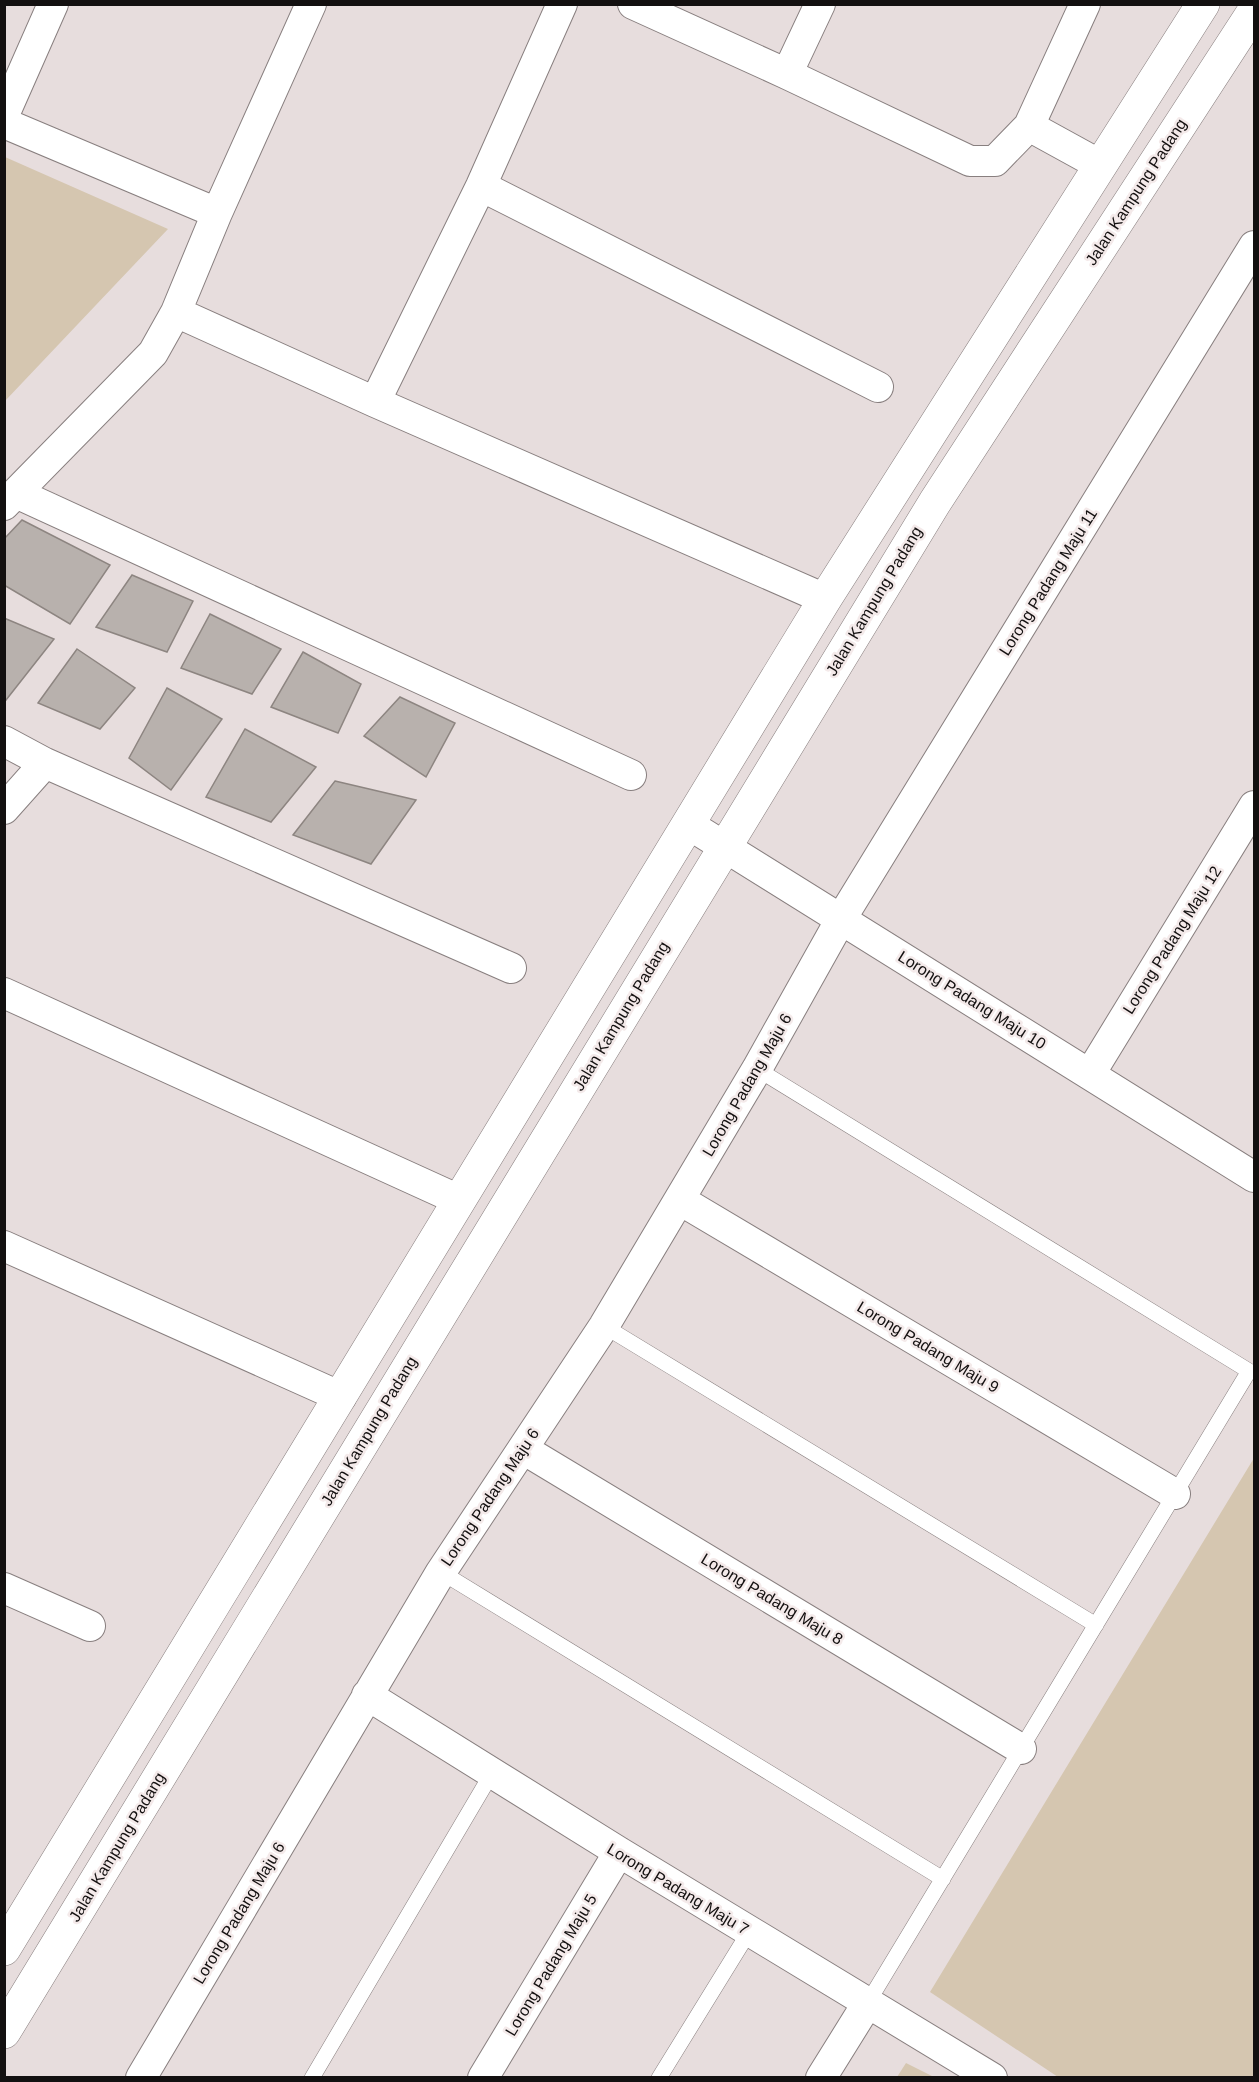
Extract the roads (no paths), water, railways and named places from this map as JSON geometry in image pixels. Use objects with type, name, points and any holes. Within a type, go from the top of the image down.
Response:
[{"type":"street","points":[[4,115],[53,4]]},
{"type":"street","points":[[311,4],[217,213],[176,312],[153,353],[10,499],[631,775]]},
{"type":"street","points":[[375,402],[481,186],[562,4]]},
{"type":"street","points":[[633,4],[970,161],[995,160],[1029,126],[1085,4]]},
{"type":"street","points":[[787,74],[820,4]]},
{"type":"street","points":[[4,1949],[825,599],[1203,4]]},
{"type":"street","name":"Jalan Kampung Padang","points":[[4,2032],[935,502],[1254,11]]},
{"type":"street","points":[[4,123],[217,213]]},
{"type":"street","points":[[1029,126],[1100,165]]},
{"type":"street","points":[[481,186],[878,387]]},
{"type":"street","name":"Lorong Padang Maju 11","points":[[841,919],[1254,246]]},
{"type":"street","points":[[176,312],[375,402],[825,599]]},
{"type":"street","points":[[4,741],[45,763],[511,968]]},
{"type":"street","points":[[4,809],[45,763]]},
{"type":"street","name":"Lorong Padang Maju 12","points":[[1090,1074],[1254,806]]},
{"type":"street","name":"Lorong Padang Maju 10","points":[[688,824],[1254,1177]]},
{"type":"street","name":"Lorong Padang Maju 6","points":[[141,2078],[441,1572],[604,1326],[757,1069],[841,919]]},
{"type":"street","points":[[4,993],[459,1200]]},
{"type":"street","name":"Lorong Padang Maju 9","points":[[680,1200],[1175,1494]]},
{"type":"street","points":[[4,1246],[341,1397]]},
{"type":"street","name":"Lorong Padang Maju 8","points":[[523,1449],[1021,1749]]},
{"type":"street","points":[[4,1588],[90,1626]]},
{"type":"street","name":"Lorong Padang Maju 7","points":[[367,1695],[749,1932],[992,2078]]},
{"type":"street","name":"Lorong Padang Maju 5","points":[[483,2078],[619,1852]]},
{"type":"street","points":[[821,2078],[867,2004]]},
{"type":"lane","points":[[757,1069],[1249,1371],[867,2004]]},
{"type":"lane","points":[[604,1326],[1096,1625]]},
{"type":"lane","points":[[441,1572],[943,1879]]},
{"type":"lane","points":[[312,2078],[492,1773]]},
{"type":"lane","points":[[659,2078],[749,1932]]}]
